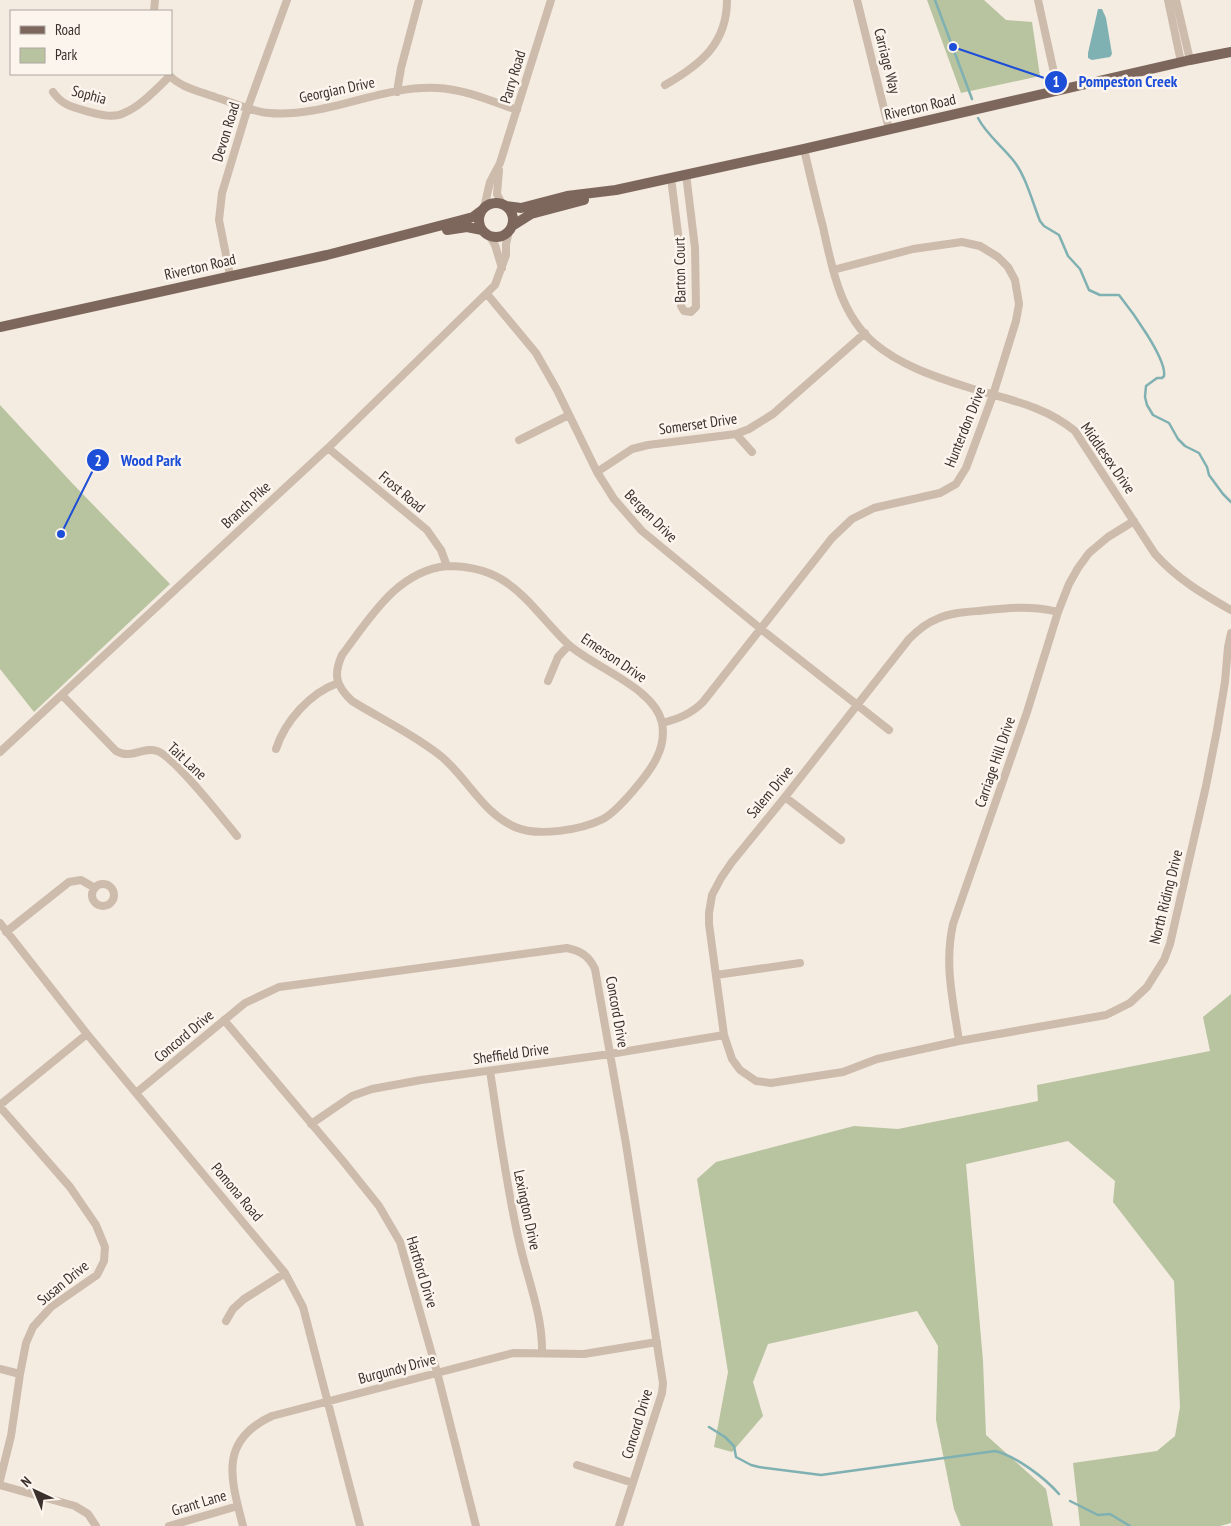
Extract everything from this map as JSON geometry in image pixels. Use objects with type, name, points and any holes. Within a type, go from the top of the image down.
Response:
[{"type":"main road","name":"Riverton Road","points":[[510,228],[531,214],[616,190],[1231,52]]},
{"type":"main road","name":"Riverton Road","points":[[504,205],[521,208],[566,196],[616,190]]},
{"type":"main road","points":[[494,203],[504,205],[512,215],[510,228],[499,237],[486,233],[479,222],[482,210],[494,203]]},
{"type":"main road","name":"Riverton Road","points":[[0,327],[406,236],[473,217],[482,210]]},
{"type":"main road","name":"Riverton Road","points":[[406,236],[467,227],[486,233]]},
{"type":"street","name":"Devon Road","points":[[230,275],[219,220],[222,193],[248,107],[286,0]]},
{"type":"street","points":[[397,92],[401,68],[419,0]]},
{"type":"street","name":"Parry Road","points":[[482,210],[490,182],[500,163],[551,0]]},
{"type":"street","points":[[665,85],[688,72],[712,49],[723,27],[727,0]]},
{"type":"street","name":"Carriage Way","points":[[857,0],[890,129]]},
{"type":"street","points":[[1038,0],[1058,91]]},
{"type":"street","points":[[1168,0],[1185,61]]},
{"type":"street","points":[[1176,0],[1185,61]]},
{"type":"street","name":"Georgian Drive","points":[[169,75],[193,90],[267,113],[290,114],[320,109],[411,88],[438,88],[465,93],[517,110]]},
{"type":"street","name":"Sophia","points":[[53,92],[60,101],[69,106],[101,115],[124,114],[142,102],[169,75]]},
{"type":"street","name":"Middlesex Drive","points":[[804,149],[833,270],[845,305],[873,342],[912,367],[948,381],[1045,411],[1063,422],[1075,431],[1155,554],[1167,568],[1189,585],[1231,610]]},
{"type":"street","name":"Parry Road","points":[[500,163],[497,194],[504,205]]},
{"type":"street","name":"Barton Court","points":[[671,178],[680,249],[681,306],[684,311],[691,312],[696,307],[696,248],[686,174]]},
{"type":"street","name":"Branch Pike","points":[[0,752],[328,448],[487,294],[495,285],[502,270],[510,228]]},
{"type":"street","points":[[486,233],[495,245],[502,270]]},
{"type":"street","name":"Hunterdon Drive","points":[[662,723],[680,719],[694,711],[703,702],[832,538],[852,520],[874,508],[940,493],[956,484],[966,468],[993,395],[1016,321],[1019,304],[1015,280],[1008,267],[998,257],[980,246],[956,242],[913,249],[833,270]]},
{"type":"street","name":"Bergen Drive","points":[[487,294],[536,353],[557,390],[597,472],[614,499],[642,530],[856,706],[889,730]]},
{"type":"street","name":"Somerset Drive","points":[[597,472],[632,449],[648,445],[736,434],[749,429],[774,414],[865,333]]},
{"type":"street","points":[[519,440],[569,415]]},
{"type":"street","points":[[736,434],[752,452]]},
{"type":"street","name":"Frost Road","points":[[328,448],[427,530],[441,550],[447,566]]},
{"type":"street","name":"Carriage Hill Drive","points":[[959,1041],[948,966],[950,938],[956,915],[1069,584],[1089,553],[1108,537],[1134,521]]},
{"type":"street","name":"Emerson Drive","points":[[338,683],[337,671],[342,655],[380,604],[405,582],[420,573],[436,567],[473,568],[502,579],[519,592],[569,644],[590,661],[633,686],[648,698],[658,712],[662,723]]},
{"type":"street","name":"Salem Drive","points":[[804,1078],[771,1083],[756,1081],[740,1070],[732,1060],[724,1035],[709,924],[712,895],[721,878],[909,639],[923,627],[937,618],[961,613],[1022,606],[1058,612]]},
{"type":"street","name":"North Riding Drive","points":[[804,1078],[843,1072],[877,1059],[959,1041],[1106,1016],[1130,1003],[1147,987],[1170,944],[1217,730],[1231,633]]},
{"type":"street","points":[[548,680],[558,657],[569,644]]},
{"type":"street","points":[[276,749],[280,735],[300,710],[327,687],[338,683],[344,693],[352,700],[443,758],[499,817],[515,827],[533,832],[568,830],[587,826],[605,818],[613,812],[640,782],[657,757],[663,738],[662,723]]},
{"type":"street","name":"Tait Lane","points":[[62,695],[116,751],[126,755],[151,750],[163,754],[186,776],[237,836]]},
{"type":"street","points":[[785,797],[841,840]]},
{"type":"street","points":[[6,932],[69,882],[81,880],[95,888]]},
{"type":"street","name":"Pomona Road","points":[[0,923],[87,1034],[285,1273],[304,1307],[360,1526]]},
{"type":"street","name":"Concord Drive","points":[[136,1093],[245,1003],[279,987],[567,948],[584,954],[595,969],[663,1383],[662,1393],[619,1526]]},
{"type":"street","points":[[716,975],[800,963]]},
{"type":"street","name":"Hartford Drive","points":[[224,1020],[343,1161],[378,1206],[400,1242],[437,1372],[476,1526]]},
{"type":"street","points":[[0,1106],[87,1034]]},
{"type":"street","name":"Sheffield Drive","points":[[311,1124],[352,1096],[372,1089],[724,1035]]},
{"type":"street","name":"Lexington Drive","points":[[490,1071],[507,1188],[542,1336],[542,1353]]},
{"type":"street","name":"Susan Drive","points":[[0,1106],[70,1187],[96,1225],[105,1246],[104,1262],[102,1269],[97,1275],[51,1307],[33,1327],[26,1343],[11,1436],[0,1480]]},
{"type":"street","points":[[226,1320],[233,1309],[244,1299],[285,1273]]},
{"type":"street","name":"Burgundy Drive","points":[[243,1526],[232,1485],[232,1461],[246,1433],[257,1423],[272,1416],[513,1353],[584,1354],[657,1342]]},
{"type":"street","points":[[0,1369],[20,1374]]},
{"type":"street","points":[[577,1465],[633,1483]]},
{"type":"street","points":[[0,1485],[75,1506],[88,1514],[96,1526]]},
{"type":"street","name":"Grant Lane","points":[[169,1526],[238,1506]]},
{"type":"green space","points":[[927,0],[984,0],[1006,20],[1032,22],[1040,76],[961,93]]},
{"type":"green space","points":[[0,405],[72,483],[170,584],[34,712],[0,669]]},
{"type":"green space","points":[[1231,994],[1231,1523],[1220,1526],[1080,1526],[1073,1463],[1157,1451],[1175,1436],[1180,1407],[1174,1281],[1113,1202],[1115,1181],[1068,1141],[966,1164],[983,1361],[986,1435],[1046,1489],[1053,1526],[961,1526],[954,1509],[936,1420],[938,1346],[917,1311],[768,1344],[753,1382],[763,1416],[732,1452],[714,1447],[728,1372],[697,1179],[716,1162],[854,1126],[898,1129],[1038,1101],[1037,1085],[1210,1051],[1203,1017]]},
{"type":"water","points":[[1098,9],[1102,9],[1106,18],[1112,54],[1110,57],[1092,60],[1088,58],[1088,53]]},
{"type":"waterway","points":[[935,0],[972,99]]},
{"type":"waterway","points":[[978,118],[985,129],[1018,166],[1040,221],[1044,226],[1059,235],[1068,256],[1080,269],[1089,290],[1100,295],[1119,295],[1139,323],[1160,358],[1164,376],[1157,378],[1146,386],[1145,397],[1147,405],[1153,415],[1169,423],[1178,439],[1185,446],[1199,453],[1209,475],[1231,502]]},
{"type":"waterway","points":[[709,1427],[725,1437],[734,1446],[736,1457],[751,1465],[821,1475],[995,1451],[1030,1468],[1059,1494]]},
{"type":"waterway","points":[[1070,1501],[1098,1515],[1110,1514],[1130,1526]]},
{"type":"place","name":"Pompeston Creek","points":[[953,47]]},
{"type":"place","name":"Wood Park","points":[[61,534]]}]
